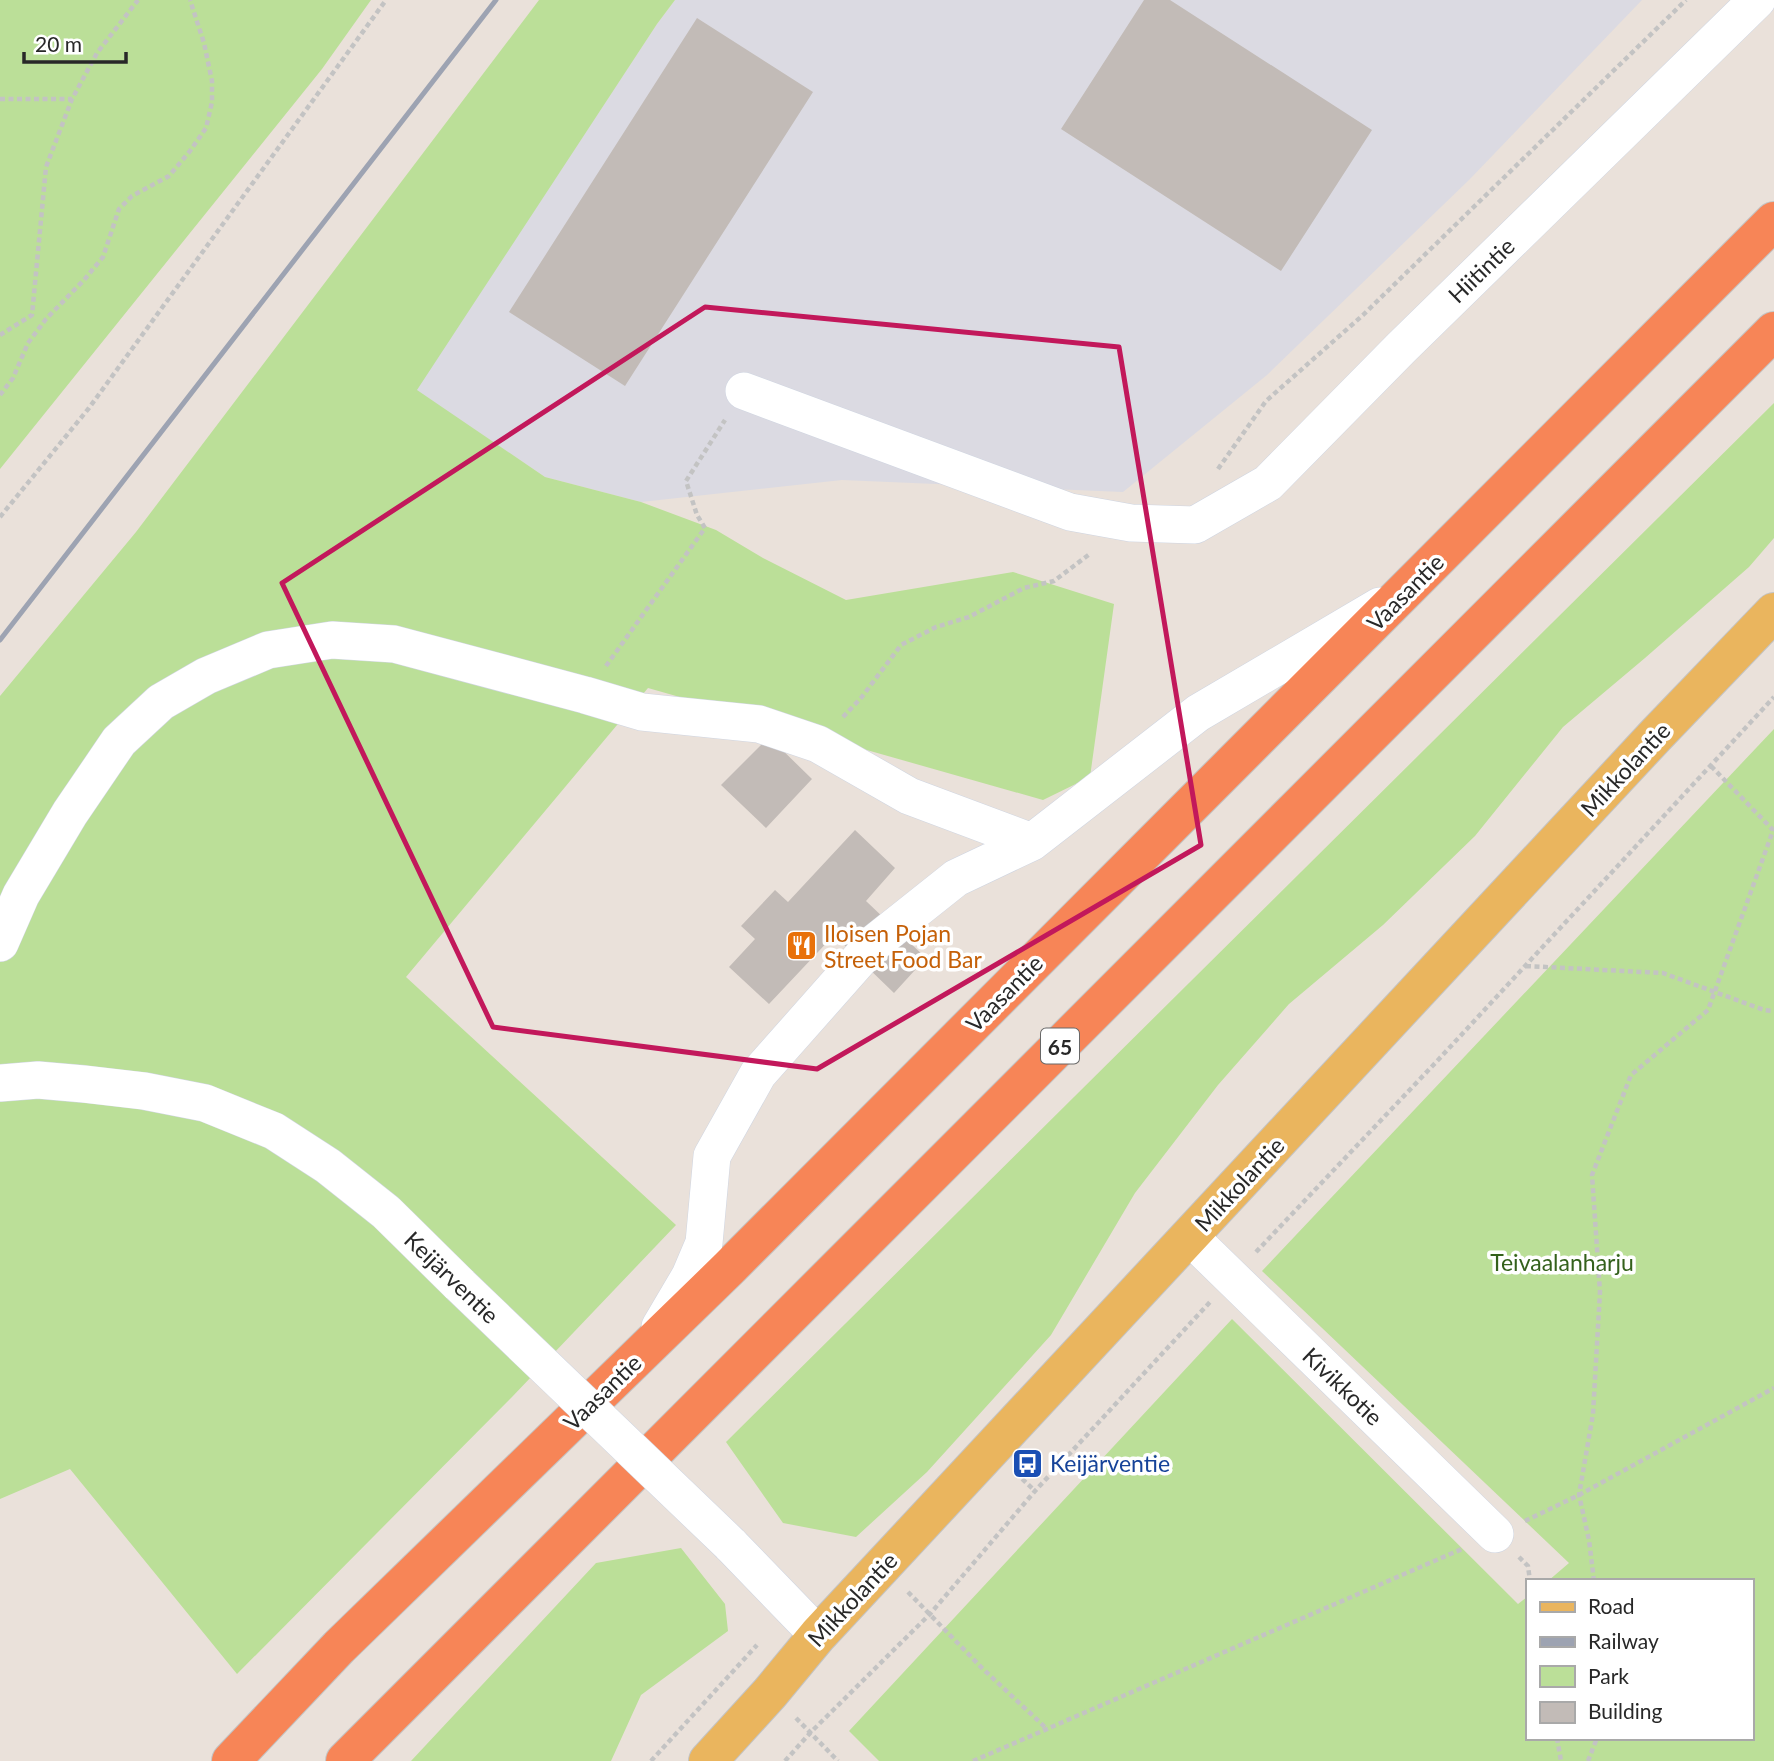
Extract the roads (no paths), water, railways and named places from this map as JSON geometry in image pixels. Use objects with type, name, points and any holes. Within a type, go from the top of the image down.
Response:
[{"type":"highway","name":"Vaasantie","points":[[231,1761],[339,1647],[729,1268],[1774,221]]},
{"type":"highway","name":"65","points":[[345,1761],[1774,331]]},
{"type":"main road","name":"Mikkolantie","points":[[708,1761],[818,1635],[1774,611]]},
{"type":"street","name":"Hiitintie","points":[[744,391],[1070,512],[1131,523],[1195,525],[1268,483],[1411,338],[1757,0]]},
{"type":"street","points":[[649,1346],[690,1276],[704,1243],[712,1156],[758,1074],[873,944],[956,878],[1032,842],[1198,713],[1405,592]]},
{"type":"street","points":[[0,943],[21,895],[62,824],[119,741],[161,702],[206,676],[268,650],[332,640],[394,644],[642,712],[759,724],[818,744],[909,796],[1032,842]]},
{"type":"street","name":"Keijärventie","points":[[0,1083],[38,1080],[85,1084],[205,1102],[274,1131],[328,1166],[386,1212],[730,1544],[818,1635]]},
{"type":"street","name":"Kivikkotie","points":[[1190,1237],[1496,1534]]},
{"type":"railway","points":[[0,640],[496,0]]},
{"type":"place","name":"Iloisen Pojan Street Food Bar","points":[[801,946]]},
{"type":"place","name":"Keijärventie","points":[[1027,1463]]},
{"type":"park label","name":"Teivaalanharju","points":[[1562,1262]]}]
